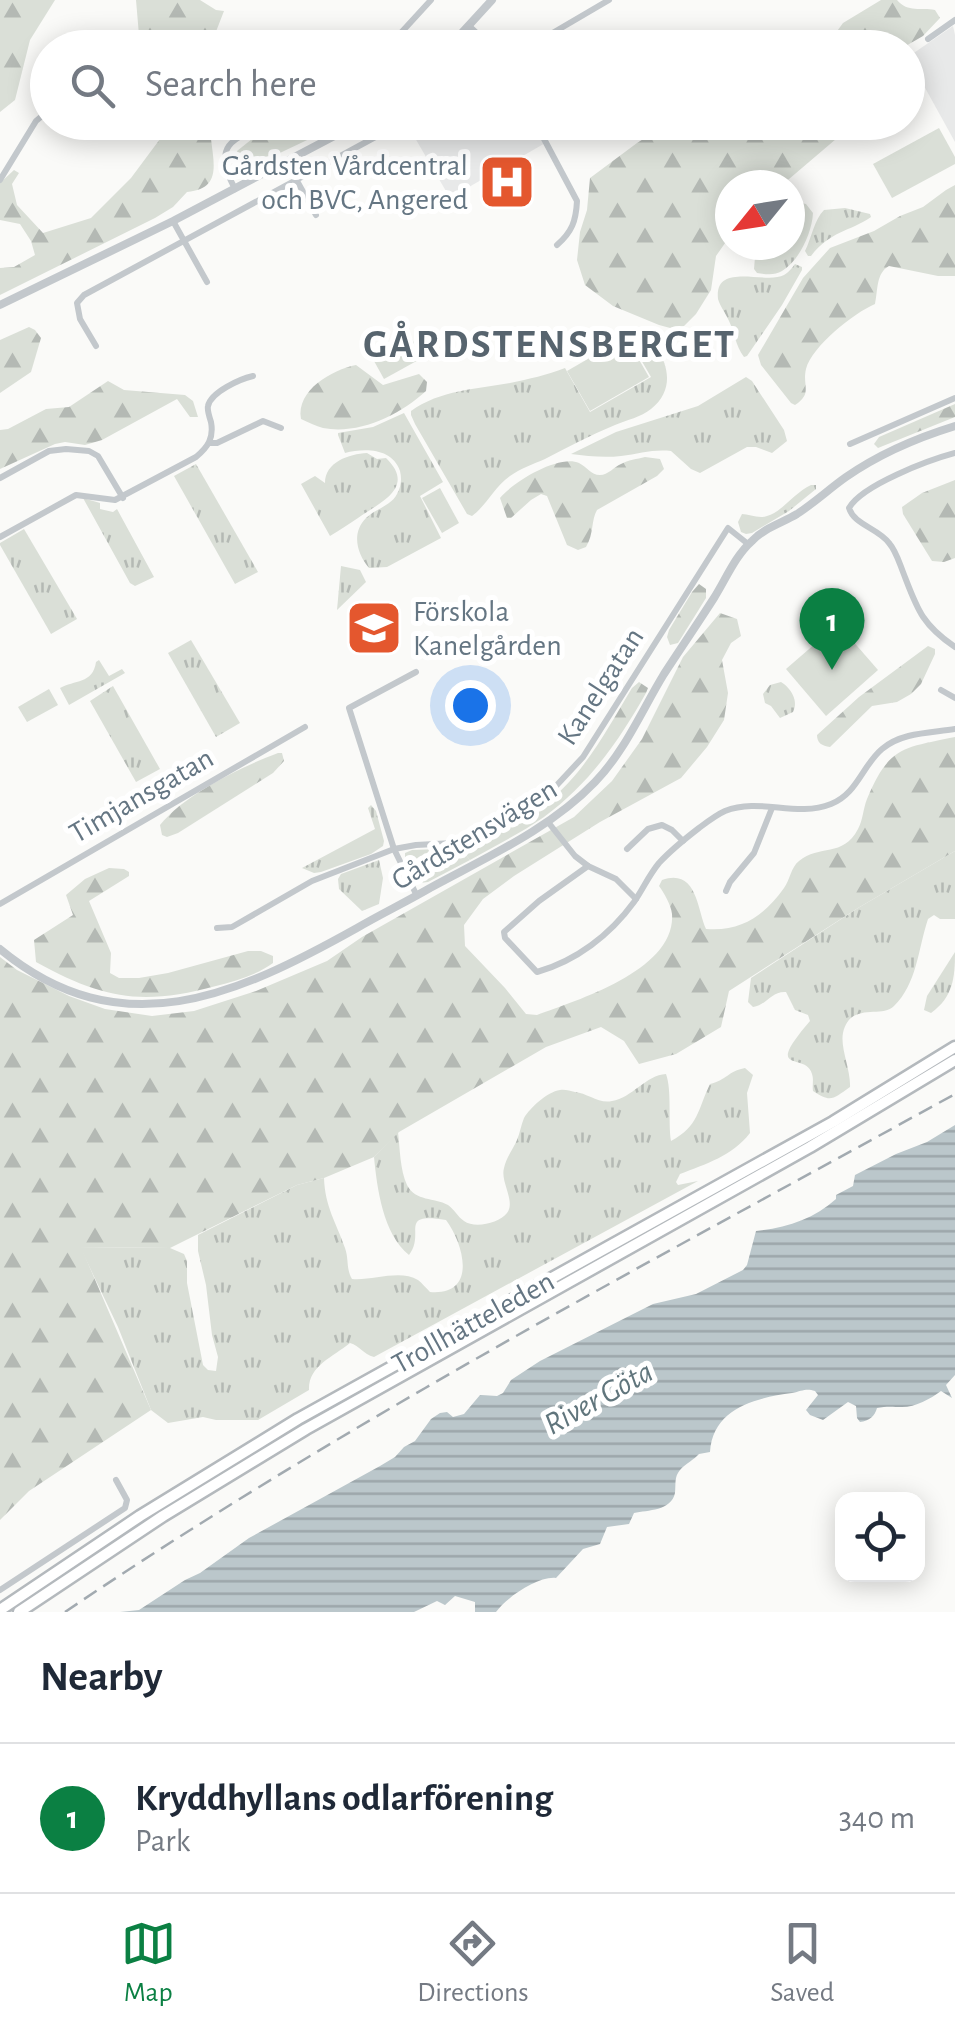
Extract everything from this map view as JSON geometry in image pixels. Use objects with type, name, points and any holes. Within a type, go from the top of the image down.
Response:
[{"type":"highway","name":"Trollhätteleden","points":[[0,1610],[140,1516],[298,1419],[833,1122],[955,1047]]},
{"type":"highway","name":"Trollhätteleden","points":[[22,1612],[163,1516],[306,1428],[810,1147],[955,1060]]},
{"type":"street","points":[[403,30],[431,0]]},
{"type":"street","points":[[465,30],[492,0]]},
{"type":"street","points":[[558,30],[609,0]]},
{"type":"street","points":[[928,39],[955,20]]},
{"type":"street","points":[[469,26],[473,30]]},
{"type":"street","points":[[0,180],[30,131]]},
{"type":"street","points":[[235,140],[225,154],[224,168],[235,189]]},
{"type":"street","points":[[0,304],[173,221],[326,140]]},
{"type":"street","points":[[96,346],[78,314],[80,298],[370,140]]},
{"type":"street","points":[[545,140],[577,201],[570,234],[557,245]]},
{"type":"street","points":[[296,181],[316,214]]},
{"type":"street","points":[[173,221],[207,282]]},
{"type":"street","points":[[0,537],[76,494],[106,500],[123,498],[196,457],[209,443],[212,433],[210,402],[233,383],[254,376]]},
{"type":"street","points":[[850,444],[955,398]]},
{"type":"street","points":[[209,443],[222,441],[256,422],[281,428]]},
{"type":"street","name":"Gårdstensvägen","points":[[0,949],[44,980],[91,998],[131,1004],[176,1002],[227,990],[267,975],[417,896],[548,822],[578,799],[613,761],[748,544],[870,462],[955,426]]},
{"type":"street","points":[[0,478],[49,451],[89,452],[98,456],[123,498]]},
{"type":"street","points":[[955,453],[884,482],[858,497],[849,508],[852,517],[890,543],[922,618],[955,647]]},
{"type":"street","name":"Kanelgatan","points":[[217,928],[232,927],[312,881],[394,849],[472,842],[542,801],[583,756],[728,528],[748,544]]},
{"type":"street","points":[[416,672],[349,708],[394,849],[417,896]]},
{"type":"street","points":[[941,690],[955,698]]},
{"type":"street","name":"Timjansgatan","points":[[0,904],[305,727]]},
{"type":"street","points":[[588,866],[539,900],[504,932],[532,970],[555,966],[586,949],[622,918],[662,859],[724,811],[756,806],[809,810],[828,806],[850,792],[882,748],[919,733],[955,729]]},
{"type":"street","points":[[726,891],[754,854],[772,808]]},
{"type":"street","points":[[548,822],[575,856],[616,880],[636,899]]},
{"type":"street","points":[[627,849],[648,829],[662,825],[683,840]]},
{"type":"street","points":[[0,1590],[126,1508],[127,1500],[116,1480]]},
{"type":"shaded area","points":[[953,26],[955,142],[925,88],[925,45]]},
{"type":"shaded area","points":[[416,140],[546,140],[547,142],[450,198]]},
{"type":"green space","points":[[0,0],[55,0],[36,30],[30,30],[15,100],[0,112]]},
{"type":"green space","points":[[136,0],[200,0],[224,11],[217,30],[139,30]]},
{"type":"green space","points":[[881,0],[935,10],[940,18],[925,34],[925,30],[838,30]]},
{"type":"green space","points":[[939,128],[955,164],[892,198],[873,164],[917,140],[925,140],[925,136]]},
{"type":"green space","points":[[159,140],[211,140],[213,174],[206,186],[187,192],[155,218],[0,295],[0,268],[14,267],[35,255],[20,224],[0,220],[0,183],[14,170],[19,173],[12,184],[17,205],[43,233],[91,218],[131,178]]},
{"type":"green space","points":[[251,140],[307,140],[248,168],[236,163],[237,151]]},
{"type":"green space","points":[[642,140],[835,140],[800,170],[715,170],[715,260],[711,290],[696,314],[684,326],[674,329],[613,306],[585,285],[577,260],[590,178]]},
{"type":"green space","points":[[955,185],[955,276],[889,266],[885,269],[878,282],[875,304],[846,322],[816,350],[806,369],[804,397],[795,405],[791,403],[761,365],[758,355],[803,278],[830,248],[923,207]]},
{"type":"green space","points":[[805,204],[813,213],[805,242]]},
{"type":"green space","points":[[845,208],[871,217],[808,256],[805,251],[824,210]]},
{"type":"green space","points":[[755,260],[795,260],[773,274],[757,273]]},
{"type":"green space","points":[[795,264],[802,270],[744,357],[719,302],[719,287],[732,277],[784,275]]},
{"type":"green space","points":[[29,327],[41,338],[31,372],[0,393],[0,340]]},
{"type":"green space","points":[[633,327],[653,343],[665,365],[666,388],[661,399],[643,414],[514,473],[477,512],[467,514],[411,411],[446,394],[565,368],[590,412],[651,377],[626,334]]},
{"type":"green space","points":[[626,337],[649,377],[590,411],[567,371]]},
{"type":"green space","points":[[412,339],[422,358],[384,379],[374,361]]},
{"type":"green space","points":[[356,365],[383,385],[419,374],[427,382],[426,391],[404,408],[365,426],[323,428],[301,419],[304,399],[310,390],[337,371]]},
{"type":"green space","points":[[746,377],[784,430],[787,441],[772,453],[747,447],[700,473],[671,451],[608,457],[571,454],[616,432],[698,406]]},
{"type":"green space","points":[[108,381],[124,390],[185,395],[193,401],[198,417],[190,417],[177,399],[102,440],[85,445],[55,444],[0,469],[0,430],[46,409],[69,407]]},
{"type":"green space","points":[[955,404],[955,417],[878,448],[874,444],[879,437]]},
{"type":"green space","points":[[404,413],[443,482],[420,496],[441,538],[387,567],[369,568],[359,550],[358,530],[366,518],[394,498],[400,486],[400,471],[384,454],[369,450],[345,453],[338,433],[373,427]]},
{"type":"green space","points":[[367,453],[377,459],[386,458],[395,469],[396,486],[392,494],[330,536],[301,484],[315,476],[325,483],[334,465],[346,457]]},
{"type":"green space","points":[[645,457],[660,459],[664,469],[597,510],[586,547],[578,550],[567,545],[547,496],[541,494],[507,518],[500,498],[525,478],[549,466],[570,461],[600,475]]},
{"type":"green space","points":[[196,464],[258,572],[235,584],[174,476]]},
{"type":"green space","points":[[955,480],[955,558],[932,561],[902,507],[922,493]]},
{"type":"green space","points":[[816,485],[816,489],[789,511],[752,533],[741,532],[738,522],[742,514],[773,514]]},
{"type":"green space","points":[[440,488],[459,523],[442,533],[422,498]]},
{"type":"green space","points":[[83,498],[100,503],[100,509],[117,509],[154,577],[135,586],[130,583]]},
{"type":"green space","points":[[24,529],[77,619],[51,634],[0,545]]},
{"type":"green space","points":[[341,566],[360,570],[366,582],[337,610]]},
{"type":"green space","points":[[699,584],[706,589],[706,598],[678,643],[670,645],[669,630]]},
{"type":"green space","points":[[720,613],[737,619],[741,636],[731,643],[722,660],[728,693],[724,720],[707,747],[681,778],[600,822],[514,876],[483,899],[464,925],[465,946],[526,1014],[537,1015],[599,991],[642,967],[669,934],[672,914],[659,886],[662,880],[674,878],[689,885],[706,929],[730,928],[751,920],[776,898],[799,861],[852,838],[875,782],[891,759],[910,747],[955,737],[955,851],[729,991],[721,1027],[676,1054],[639,1064],[624,1041],[601,1027],[546,1047],[399,1132],[374,1157],[297,1185],[170,1248],[81,1247],[151,1410],[29,1491],[0,1520],[0,957],[69,996],[105,1009],[152,1016],[194,1011],[256,991],[327,961],[362,937],[574,817],[612,781],[642,739],[683,657]]},
{"type":"green space","points":[[838,624],[878,670],[826,716],[786,669]]},
{"type":"green space","points":[[191,640],[240,723],[216,737],[168,653]]},
{"type":"green space","points":[[928,646],[935,649],[935,654],[921,684],[911,694],[897,702],[872,706],[830,747],[819,742],[817,735],[859,697]]},
{"type":"green space","points":[[99,660],[109,676],[122,669],[125,673],[69,705],[60,688],[87,678]]},
{"type":"green space","points":[[639,682],[648,688],[646,693],[614,745],[589,776],[544,817],[470,860],[465,854],[468,849],[530,815],[562,789],[585,763]]},
{"type":"green space","points":[[781,682],[791,691],[795,704],[793,712],[780,718],[765,703],[763,694],[770,685]]},
{"type":"green space","points":[[113,686],[160,769],[136,782],[90,701]]},
{"type":"green space","points":[[49,689],[58,705],[27,722],[18,707]]},
{"type":"green space","points":[[282,753],[284,761],[273,773],[178,833],[162,835],[160,825],[199,792]]},
{"type":"green space","points":[[371,805],[376,811],[383,846],[321,872],[302,868],[375,829],[368,808]]},
{"type":"green space","points":[[467,848],[465,854],[470,860],[428,882],[420,883],[406,862],[405,853],[412,850]]},
{"type":"green space","points":[[955,851],[955,919],[934,915],[928,919],[912,977],[894,1006],[859,1014],[847,1023],[842,1039],[850,1087],[832,1098],[819,1095],[813,1091],[813,1076],[808,1067],[788,1056],[810,1021],[808,1015],[795,1010],[786,992],[753,1007],[748,1002],[751,978]]},
{"type":"green space","points":[[379,860],[383,878],[379,904],[362,911],[339,889],[338,879],[341,874]]},
{"type":"green space","points":[[109,868],[124,869],[129,876],[89,901],[111,953],[110,973],[119,978],[139,978],[248,951],[273,956],[273,963],[216,986],[144,997],[103,991],[36,962],[34,940],[73,915],[66,895],[85,879]]},
{"type":"green space","points":[[955,952],[948,994],[931,1013],[924,1010],[927,996]]},
{"type":"green space","points":[[745,1068],[753,1075],[747,1093],[750,1133],[727,1153],[680,1174],[676,1182],[678,1185],[698,1181],[374,1357],[350,1343],[317,1368],[309,1390],[258,1420],[203,1417],[168,1423],[151,1410],[80,1247],[170,1248],[184,1254],[203,1365],[216,1371],[218,1357],[198,1235],[297,1185],[324,1178],[352,1279],[403,1275],[418,1280],[430,1292],[445,1291],[455,1286],[463,1266],[458,1242],[446,1220],[431,1218],[417,1222],[409,1255],[393,1235],[383,1210],[374,1157],[398,1132],[403,1173],[411,1190],[420,1197],[448,1205],[469,1223],[487,1224],[507,1213],[510,1203],[503,1173],[505,1164],[524,1118],[550,1094],[566,1090],[612,1101],[666,1074],[671,1141],[692,1123],[710,1084]]},
{"type":"water","name":"River Göta","points":[[955,1125],[955,1375],[946,1385],[952,1398],[941,1391],[912,1406],[877,1408],[871,1418],[860,1422],[856,1406],[848,1402],[823,1420],[810,1415],[806,1410],[818,1395],[809,1390],[764,1398],[738,1408],[719,1425],[710,1452],[699,1454],[680,1470],[669,1503],[634,1513],[629,1524],[607,1527],[600,1544],[583,1549],[556,1578],[523,1589],[496,1612],[475,1612],[475,1602],[455,1596],[445,1605],[437,1601],[414,1612],[120,1612],[139,1610],[249,1538],[395,1457],[440,1413],[447,1412],[453,1417],[464,1414],[480,1395],[503,1393],[511,1380],[540,1361],[653,1304],[696,1294],[743,1270],[756,1231],[809,1217],[853,1186],[855,1175]]},
{"type":"railway","points":[[65,1612],[392,1407],[955,1094]]},
{"type":"place","name":"Gårdsten Vårdcentral och BVC, Angered","points":[[507,182]]},
{"type":"place","name":"Förskola Kanelgården","points":[[374,628]]},
{"type":"place","name":"Kryddhyllans odlarförening","points":[[832,670]]},
{"type":"district","name":"GÅRDSTENSBERGET","points":[[550,343]]}]
